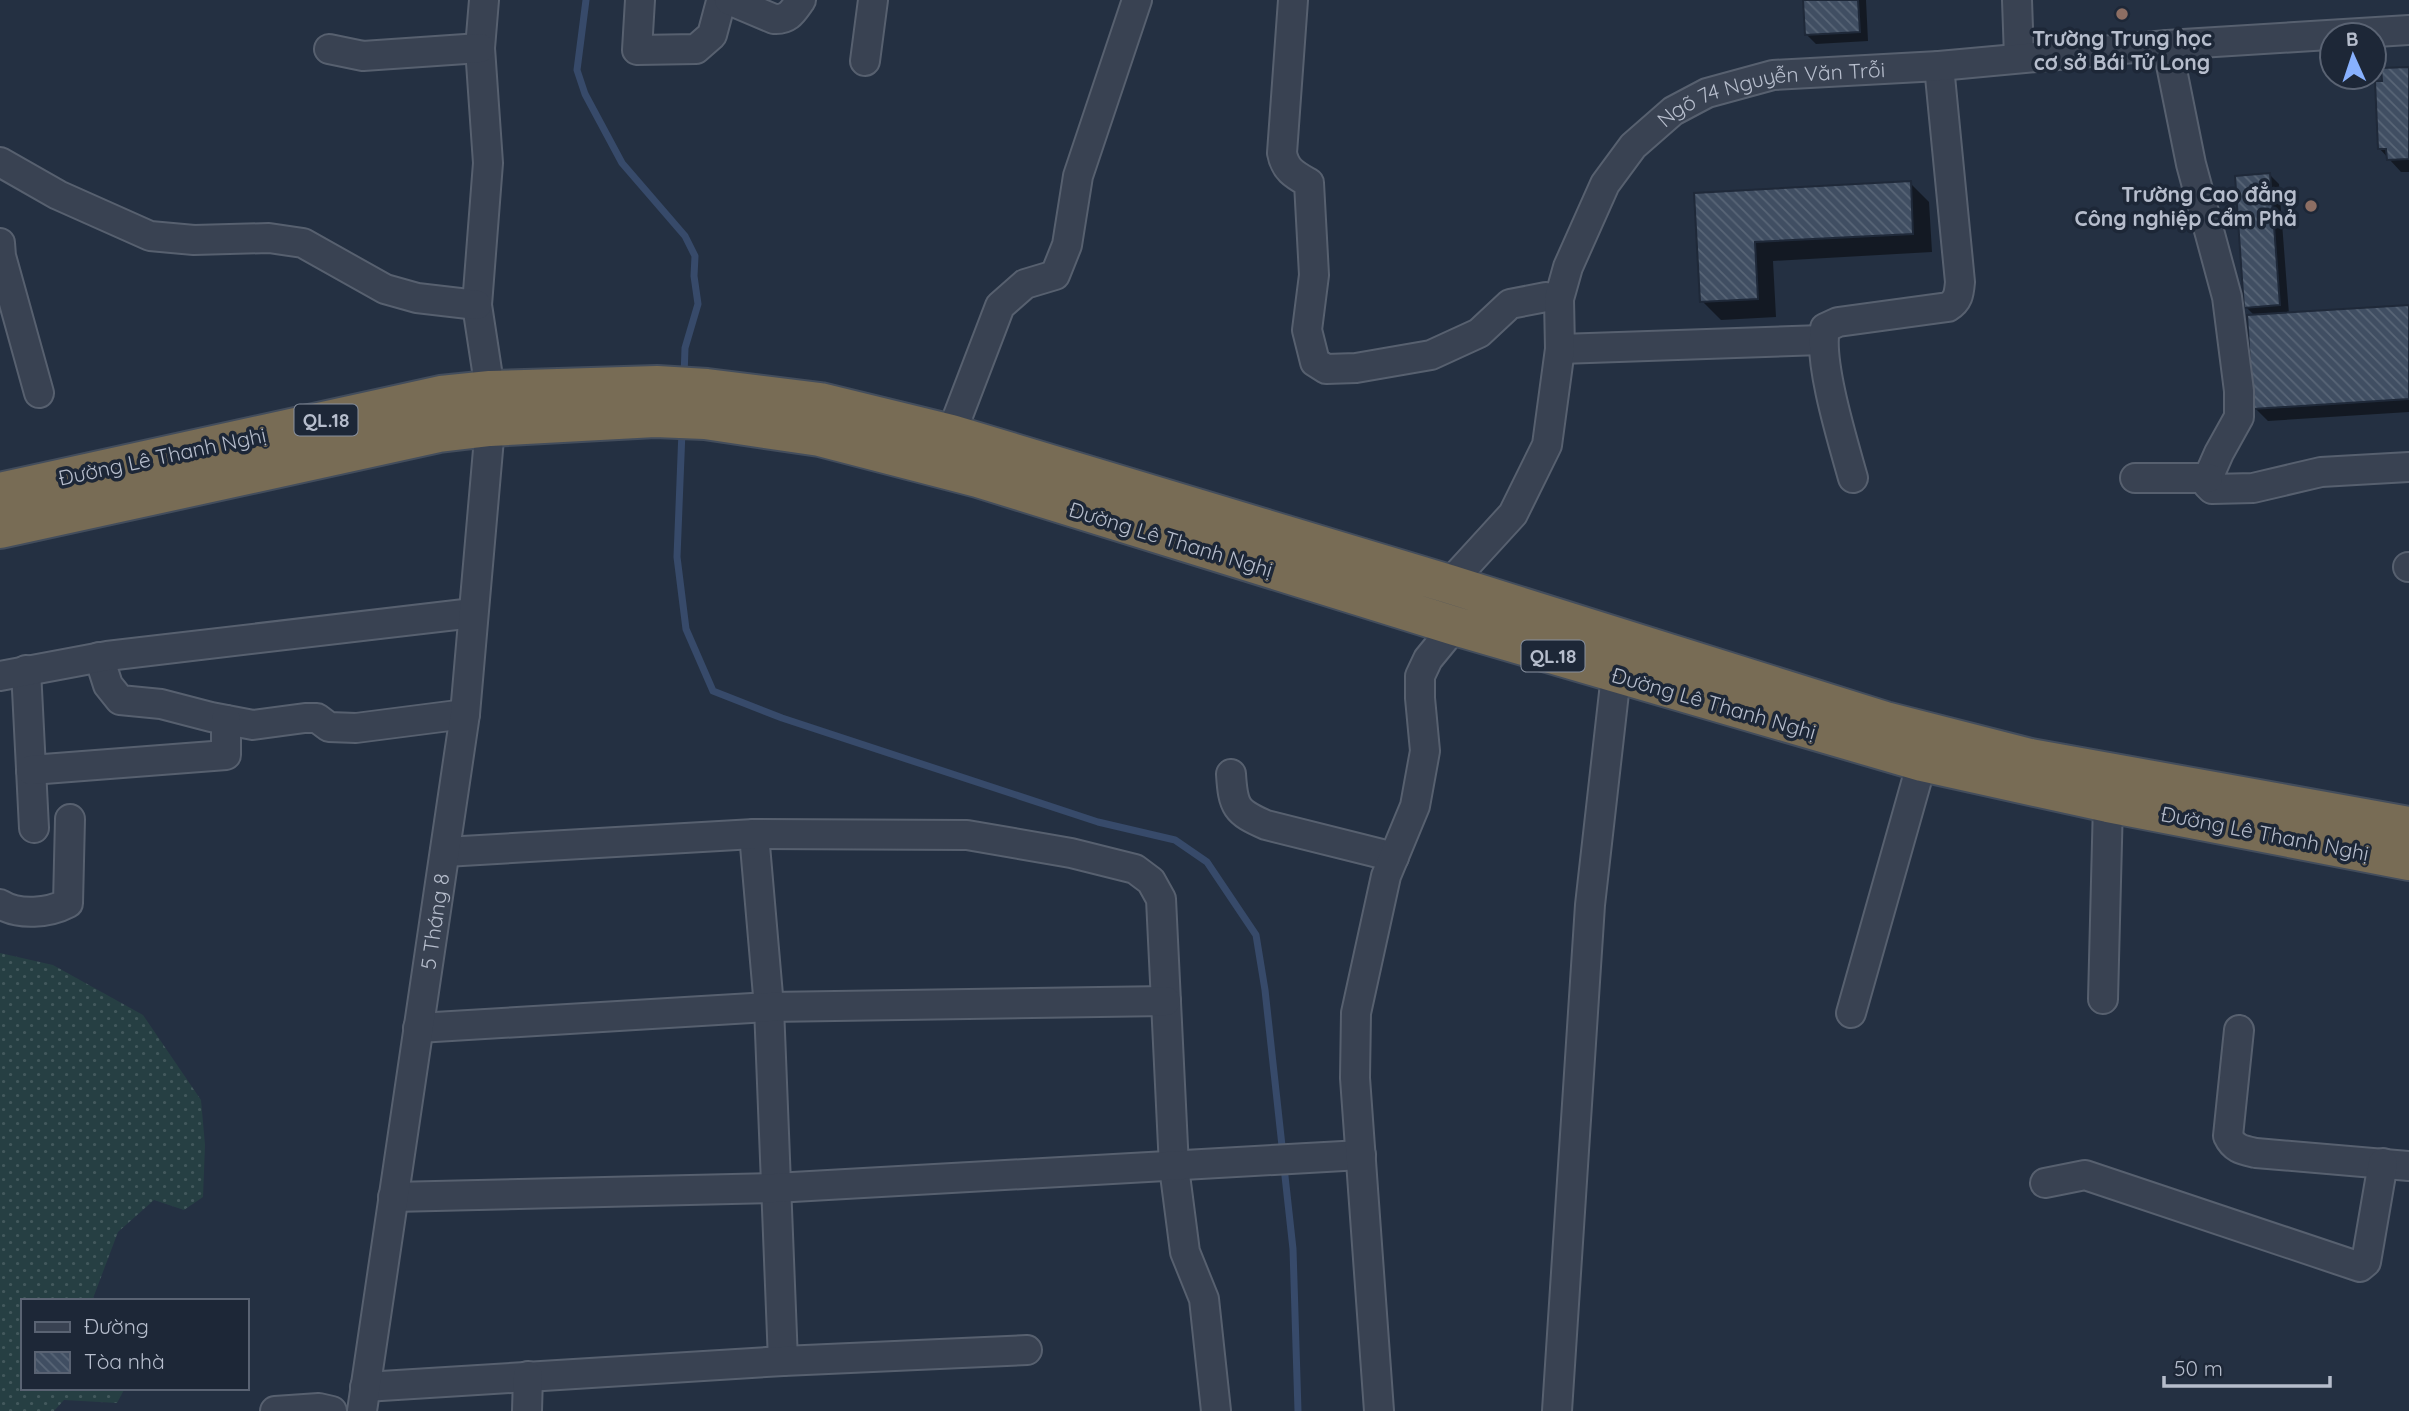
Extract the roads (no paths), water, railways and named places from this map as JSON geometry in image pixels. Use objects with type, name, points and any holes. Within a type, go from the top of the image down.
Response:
[{"type":"highway","name":"Đường Lê Thanh Nghị","points":[[0,529],[96,489],[441,396],[489,390],[656,401]]},
{"type":"highway","name":"Đường Lê Thanh Nghị","points":[[0,492],[96,489],[656,401]]},
{"type":"highway","name":"QL.18","points":[[656,401],[706,404]]},
{"type":"highway","name":"Đường Lê Thanh Nghị","points":[[706,404],[820,402],[951,434],[1158,516],[1455,626],[1616,675],[1922,762],[2108,803],[2409,862]]},
{"type":"highway","name":"Đường Lê Thanh Nghị","points":[[706,404],[978,478],[1158,516],[1449,584],[1885,721],[2030,758],[2409,826]]},
{"type":"street","points":[[484,0],[480,48],[488,163],[477,304],[489,390]]},
{"type":"street","points":[[640,0],[637,50],[696,49],[712,35],[720,5],[728,0],[774,19],[791,14],[801,0]]},
{"type":"street","points":[[865,61],[873,0]]},
{"type":"street","points":[[951,434],[1000,306],[1025,284],[1055,275],[1067,245],[1077,176],[1137,0]]},
{"type":"street","points":[[1293,0],[1282,153],[1289,171],[1310,183],[1314,275],[1307,330],[1315,362],[1326,369],[1356,368],[1431,355],[1479,333],[1510,304],[1546,297],[1559,299]]},
{"type":"street","points":[[2017,0],[2019,57]]},
{"type":"street","name":"Ngõ 74 Nguyễn Văn Trỗi","points":[[1449,584],[1513,514],[1547,445],[1560,349],[1559,299],[1567,267],[1605,184],[1633,145],[1673,111],[1707,93],[1773,75],[1939,66],[2168,45],[2409,30]]},
{"type":"street","points":[[2168,45],[2191,164],[2227,297],[2239,391],[2239,417],[2218,453],[2208,485],[2212,489],[2253,488],[2321,472],[2409,467]]},
{"type":"street","points":[[329,49],[363,56],[480,48]]},
{"type":"street","points":[[1853,478],[1834,404],[1822,340],[1825,328],[1838,322],[1948,307],[1955,303],[1959,295],[1960,282],[1939,66]]},
{"type":"street","points":[[0,162],[58,195],[150,236],[194,240],[269,238],[303,243],[384,289],[417,298],[477,304]]},
{"type":"street","points":[[0,251],[39,393]]},
{"type":"street","points":[[1560,349],[1822,340]]},
{"type":"street","name":"5 Tháng 8","points":[[364,1399],[465,714],[490,427]]},
{"type":"street","points":[[2135,478],[2208,478]]},
{"type":"street","points":[[34,828],[31,771],[13,673],[99,657],[473,613]]},
{"type":"street","points":[[1379,1411],[1349,1156],[1355,1078],[1356,1013],[1387,876],[1415,806],[1425,751],[1420,676],[1428,659],[1455,626]]},
{"type":"street","points":[[99,657],[108,685],[120,700],[161,704],[253,725],[317,718],[329,727],[356,729],[465,714]]},
{"type":"street","points":[[1558,1411],[1590,905],[1616,675]]},
{"type":"street","points":[[31,771],[226,755],[226,720]]},
{"type":"street","points":[[1851,1013],[1922,762]]},
{"type":"street","points":[[1231,775],[1232,798],[1237,808],[1247,817],[1266,825],[1394,857]]},
{"type":"street","points":[[2103,999],[2108,803]]},
{"type":"street","points":[[0,904],[8,909],[37,912],[59,908],[68,903],[70,819]]},
{"type":"street","points":[[445,852],[754,834],[967,835],[1071,853],[1135,869],[1151,881],[1161,900],[1174,1167],[1185,1252],[1204,1299],[1216,1411]]},
{"type":"street","points":[[754,834],[769,1007],[783,1361]]},
{"type":"street","points":[[418,1028],[769,1007],[1166,1001]]},
{"type":"street","points":[[2045,1183],[2085,1175],[2360,1267],[2366,1262],[2396,1165],[2256,1153],[2238,1149],[2232,1144],[2228,1136],[2239,1030]]},
{"type":"street","points":[[393,1197],[775,1188],[1349,1156]]},
{"type":"street","points":[[364,1399],[528,1376],[1027,1350]]},
{"type":"street","points":[[527,1411],[528,1376]]},
{"type":"street","points":[[275,1411],[304,1408],[332,1411]]},
{"type":"waterway","points":[[586,0],[577,70],[585,94],[622,163],[685,236],[695,256],[694,276],[698,304],[685,348],[684,377]]},
{"type":"waterway","points":[[682,431],[677,557],[686,629],[713,691],[782,718],[1098,822],[1175,840],[1207,862],[1256,935],[1265,990],[1283,1155]]},
{"type":"waterway","points":[[1284,1167],[1293,1249],[1298,1411]]},
{"type":"place","name":"Trường Trung học cơ sở Bái Tử Long","points":[[2122,14]]},
{"type":"place","name":"Trường Cao đẳng Công nghiệp Cẩm Phả","points":[[2311,206]]}]
